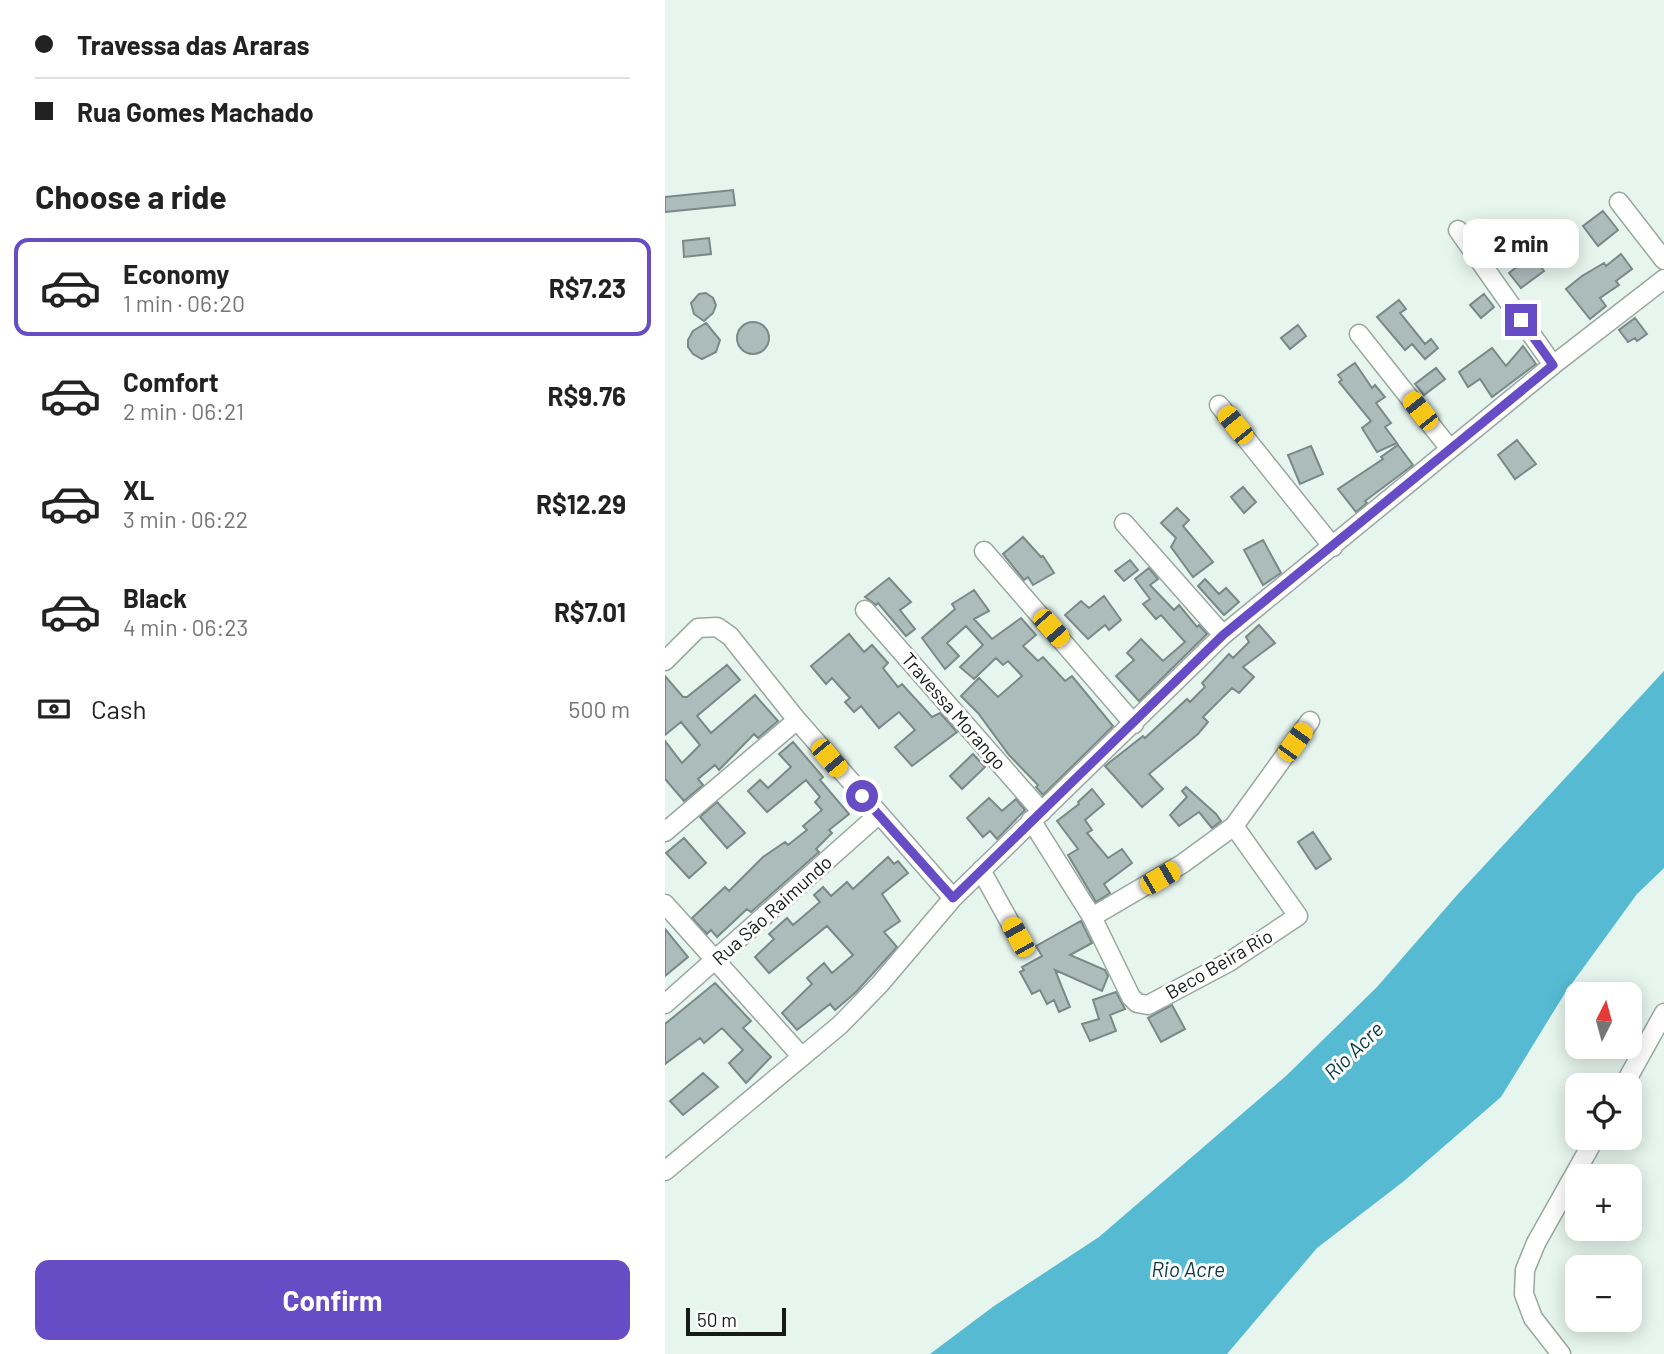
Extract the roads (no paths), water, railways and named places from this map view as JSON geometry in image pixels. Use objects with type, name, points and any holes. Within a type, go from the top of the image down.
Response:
[{"type":"street","points":[[1619,202],[1664,260]]},
{"type":"street","points":[[1458,230],[1553,365]]},
{"type":"street","points":[[665,1171],[840,1025],[880,984],[953,898],[1135,724],[1223,635],[1553,365],[1664,279]]},
{"type":"street","points":[[1359,334],[1450,449]]},
{"type":"street","points":[[1219,405],[1333,547]]},
{"type":"street","points":[[1124,523],[1223,635]]},
{"type":"street","points":[[984,551],[1135,724]]},
{"type":"street","name":"Travessa Morango","points":[[865,610],[1037,816],[1137,1003]]},
{"type":"street","points":[[665,660],[698,628],[717,627],[730,636],[797,720],[953,898]]},
{"type":"street","points":[[665,832],[797,720]]},
{"type":"street","points":[[1092,918],[1182,864],[1234,826],[1310,722]]},
{"type":"street","name":"Rua São Raimundo","points":[[665,1004],[878,815]]},
{"type":"street","name":"Beco Beira Rio","points":[[1137,1003],[1148,1005],[1229,962],[1298,916],[1234,826]]},
{"type":"street","points":[[981,870],[1018,937]]},
{"type":"street","points":[[665,904],[802,1057]]},
{"type":"street","points":[[1631,1073],[1664,1013]]},
{"type":"street","points":[[1561,1354],[1533,1318],[1524,1294],[1525,1270],[1536,1243],[1588,1150]]},
{"type":"water","name":"Rio Acre","points":[[1664,671],[1664,868],[1637,894],[1573,982],[1565,982],[1565,993],[1501,1097],[1404,1181],[1317,1248],[1227,1354],[930,1354],[994,1306],[1099,1237],[1287,1075],[1377,987],[1458,894]]},
{"type":"water label","name":"Río Acre","points":[[1354,1051]]}]
